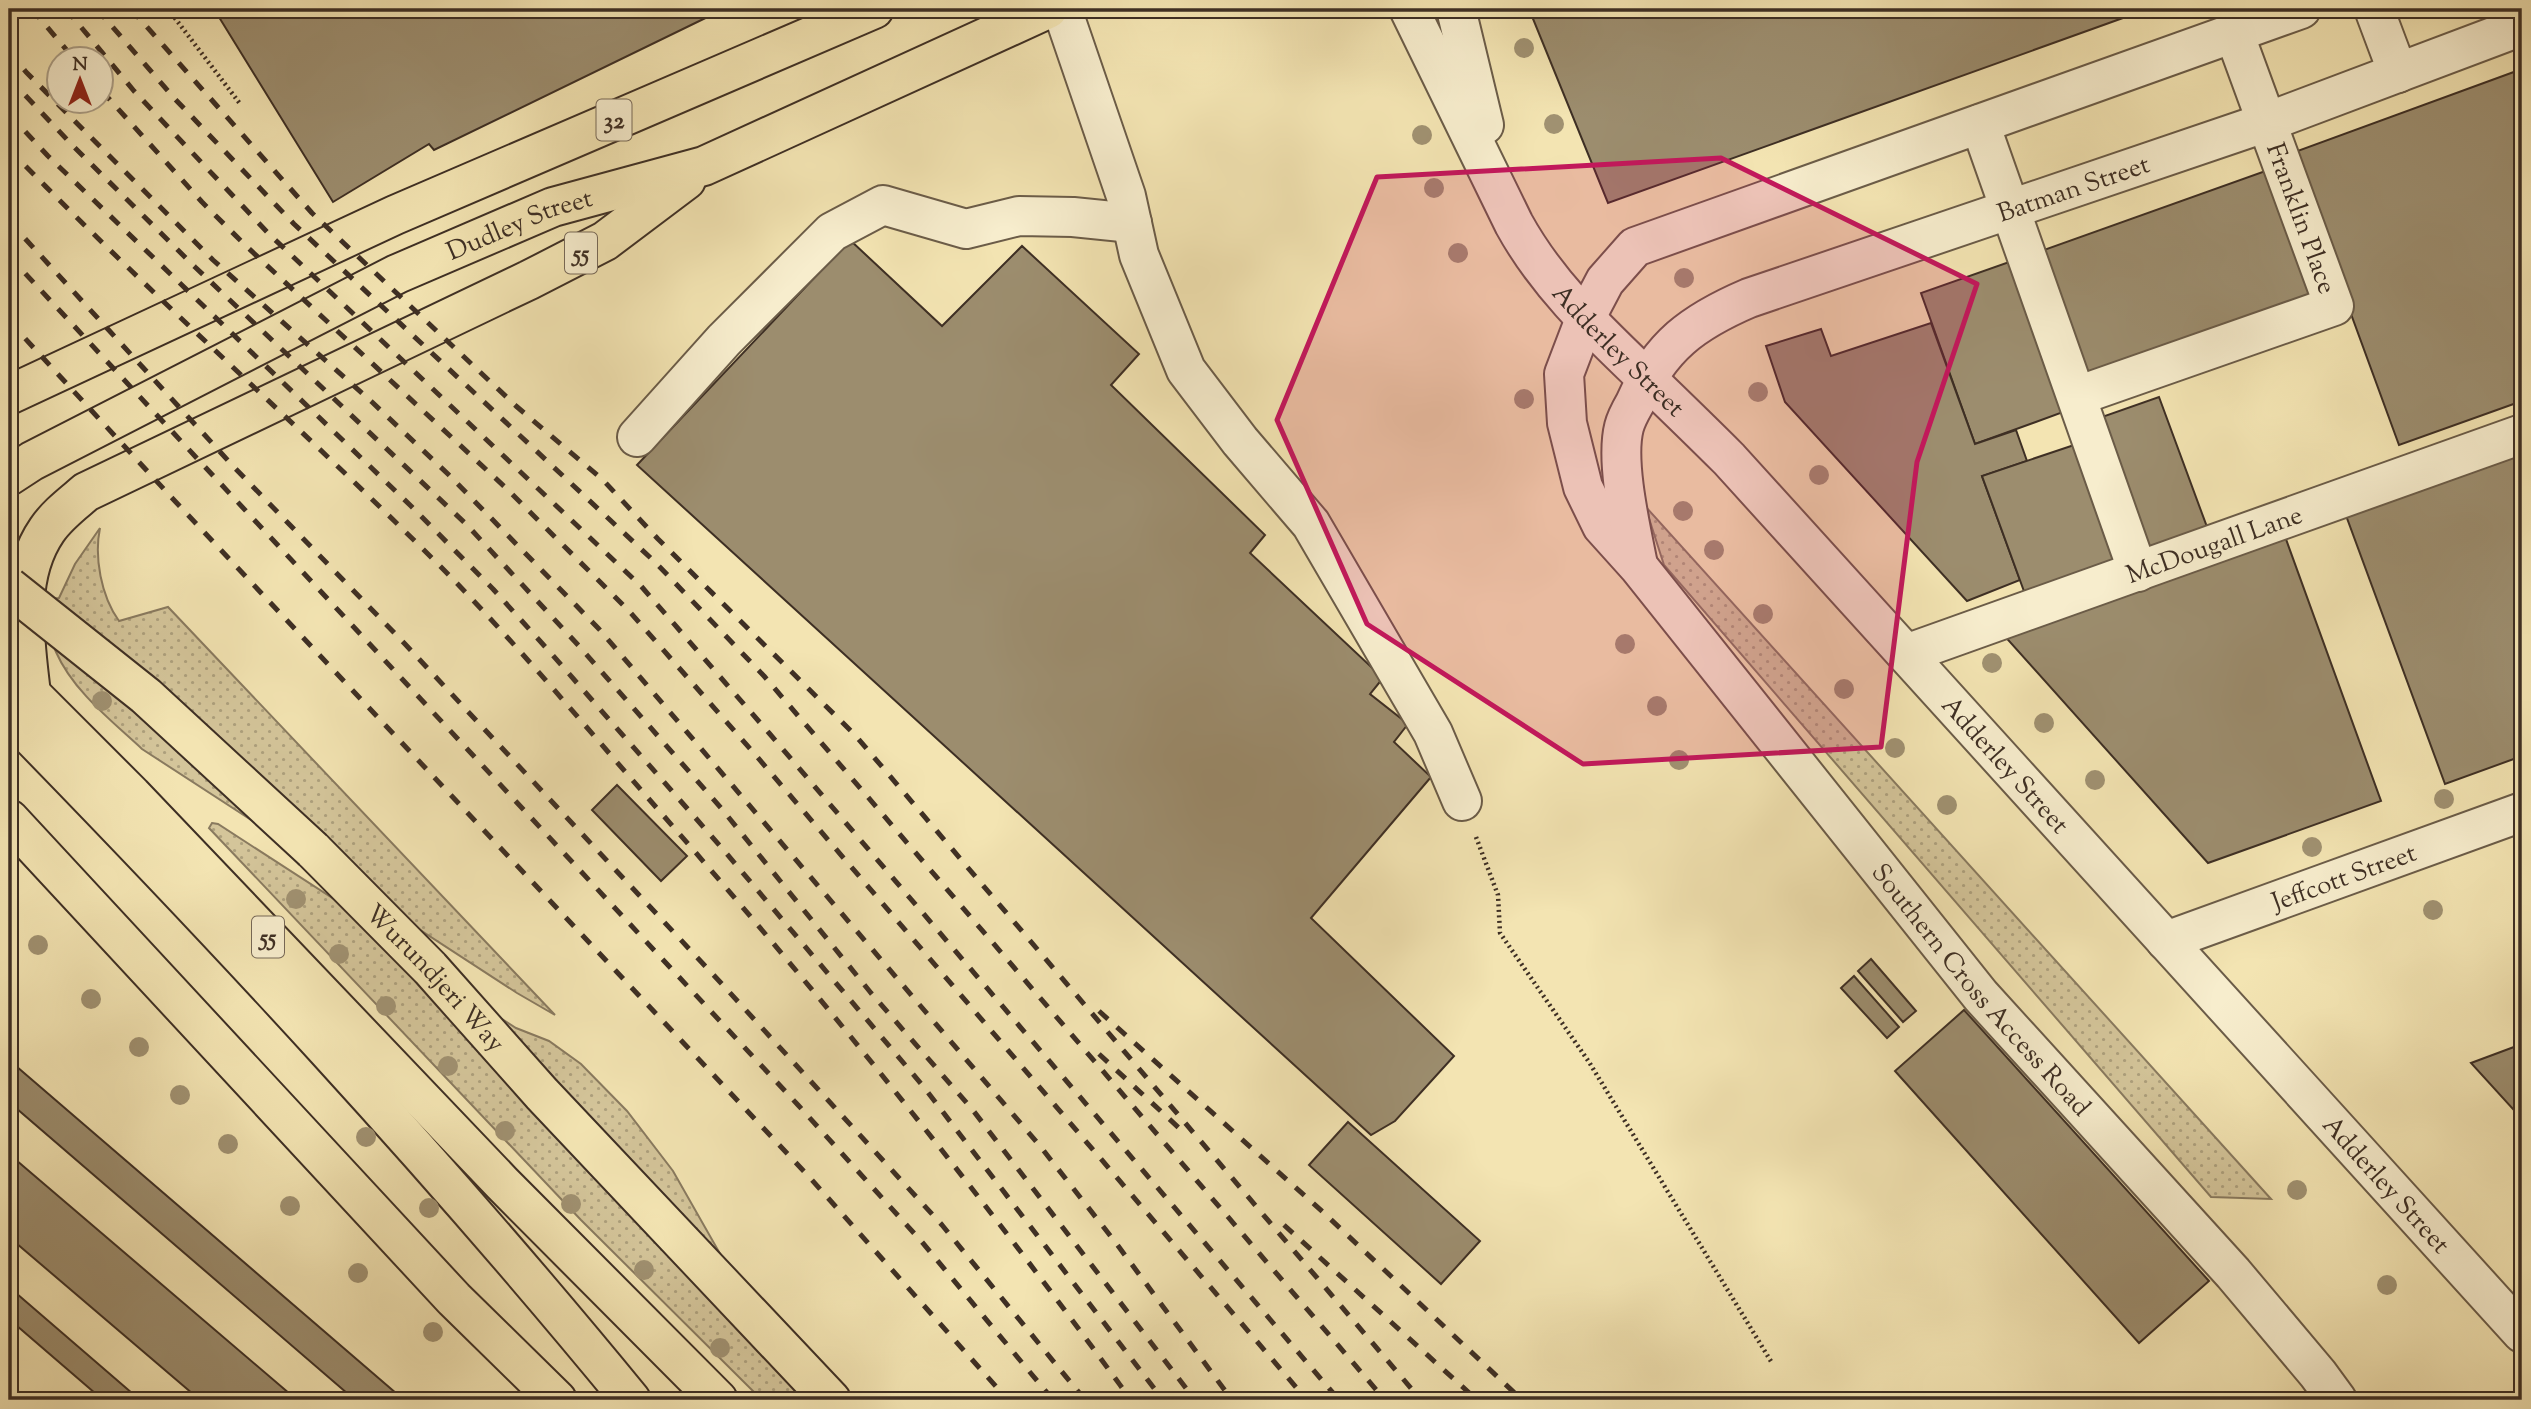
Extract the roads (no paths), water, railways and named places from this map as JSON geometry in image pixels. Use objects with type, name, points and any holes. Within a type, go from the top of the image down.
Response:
[{"type":"main road","name":"32","points":[[9,396],[395,215],[874,9]]},
{"type":"main road","name":"Dudley Street","points":[[9,477],[45,455],[397,274],[553,207],[704,166],[1048,9]]},
{"type":"main road","name":"55","points":[[704,166],[605,240],[529,280],[86,492],[46,530],[31,562],[16,693],[132,795],[502,1183],[718,1400]]},
{"type":"main road","name":"Wurundjeri Way","points":[[9,587],[146,696],[313,850],[430,968],[542,1094],[831,1400]]},
{"type":"main road","points":[[16,693],[120,829],[400,1129],[631,1400]]},
{"type":"main road","points":[[9,819],[444,1289],[557,1400]]},
{"type":"street","points":[[1062,9],[1126,196],[1139,255],[1186,370],[1240,441],[1311,524],[1433,733],[1462,801]]},
{"type":"street","name":"Adderley Street","points":[[1409,9],[1526,247],[1557,287],[1585,319],[1729,459],[2522,1334]]},
{"type":"street","name":"Adderley Street","points":[[1456,9],[1500,192]]},
{"type":"street","points":[[1585,319],[1605,281],[1635,247],[2301,9]]},
{"type":"street","points":[[2374,9],[2398,73]]},
{"type":"street","name":"Batman Street","points":[[1646,378],[1672,343],[1727,307],[2267,122],[2522,26]]},
{"type":"street","name":"Franklin Place","points":[[2077,396],[2334,306],[2234,33]]},
{"type":"street","points":[[1980,124],[2138,572]]},
{"type":"street","points":[[638,437],[724,340],[832,232],[883,205],[966,229],[1019,216],[1073,217],[1132,223]]},
{"type":"street","name":"Southern Cross Access Road","points":[[1585,319],[1564,374],[1567,423],[1583,487],[1602,526],[1638,566],[1981,996],[2241,1283],[2319,1374],[2337,1400]]},
{"type":"street","name":"Southern Cross Access Road","points":[[1638,566],[1625,498],[1624,428],[1646,378]]},
{"type":"street","name":"McDougall Lane","points":[[1906,654],[2522,434]]},
{"type":"street","name":"Jeffcott Street","points":[[2166,941],[2522,812]]},
{"type":"railway","points":[[32,9],[63,46]]},
{"type":"railway","points":[[66,9],[134,91],[269,234],[641,586],[1339,1400]]},
{"type":"railway","points":[[97,9],[175,99],[294,224],[656,563],[764,676],[1385,1400]]},
{"type":"railway","points":[[131,9],[312,213],[516,406],[603,480],[658,539],[855,735],[1421,1400]]},
{"type":"railway","points":[[9,51],[26,72],[213,260],[372,402],[449,475],[599,629],[1040,1146],[1116,1243],[1232,1400]]},
{"type":"railway","points":[[9,78],[195,267],[467,525],[579,646],[721,808],[871,993],[972,1109],[1195,1400]]},
{"type":"railway","points":[[116,107],[202,202],[245,245],[506,488],[629,611],[753,752],[1307,1400]]},
{"type":"railway","points":[[9,114],[48,156],[411,506],[493,589],[549,651],[721,847],[923,1086],[1163,1400]]},
{"type":"railway","points":[[9,149],[115,255],[441,567],[523,655],[718,878],[840,1024],[959,1172],[1131,1400]]},
{"type":"railway","points":[[9,221],[233,466],[405,644],[721,983],[942,1225],[1085,1400]]},
{"type":"railway","points":[[9,256],[798,1105],[922,1242],[1053,1400]]},
{"type":"railway","points":[[9,321],[812,1180],[1008,1400]]},
{"type":"railway","points":[[1099,1011],[1324,1213],[1522,1400]]},
{"type":"railway","points":[[1099,1054],[1179,1128]]},
{"type":"railway","points":[[1284,1225],[1477,1400]]}]
